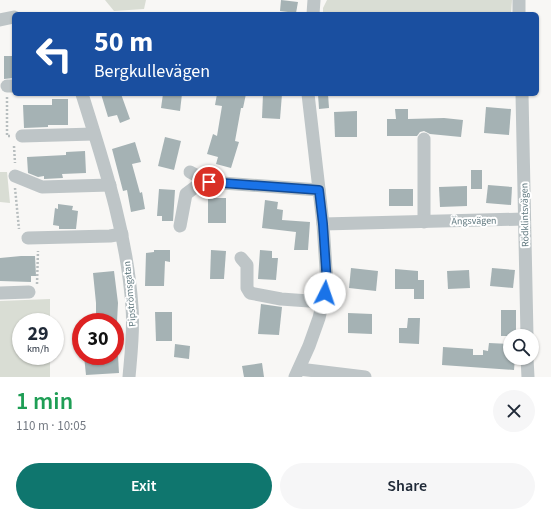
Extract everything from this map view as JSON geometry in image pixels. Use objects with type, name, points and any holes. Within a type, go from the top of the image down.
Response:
[{"type":"street","points":[[313,12],[314,0]]},
{"type":"street","points":[[519,0],[519,12]]},
{"type":"street","points":[[0,20],[12,17]]},
{"type":"street","name":"Pipströmsgatan","points":[[83,96],[110,185],[122,234],[132,308],[132,345],[129,377]]},
{"type":"street","points":[[308,96],[323,224],[327,284],[319,318],[297,373],[365,377]]},
{"type":"street","name":"Rödklintsvägen","points":[[522,96],[527,329]]},
{"type":"street","points":[[22,136],[94,134]]},
{"type":"street","points":[[424,139],[424,222]]},
{"type":"street","points":[[190,172],[209,182]]},
{"type":"street","points":[[16,176],[42,188],[110,185]]},
{"type":"street","points":[[180,226],[186,194],[198,185],[209,182],[319,190]]},
{"type":"street","name":"Ängsvägen","points":[[323,224],[524,219]]},
{"type":"street","points":[[28,238],[110,236],[122,234]]},
{"type":"street","points":[[241,258],[247,265],[247,288],[250,293],[281,299],[323,302]]},
{"type":"street","points":[[0,293],[29,292]]},
{"type":"street","points":[[527,365],[528,377]]},
{"type":"shaded area","points":[[105,0],[146,0],[144,9],[114,11]]},
{"type":"shaded area","points":[[327,0],[512,0],[511,12],[323,12],[323,8]]},
{"type":"shaded area","points":[[0,172],[7,172],[10,203],[0,202]]},
{"type":"shaded area","points":[[50,299],[50,313],[12,313],[12,365],[50,365],[50,377],[0,377],[0,301]]},
{"type":"building","points":[[281,0],[298,2],[296,12],[280,11]]},
{"type":"building","points":[[4,56],[12,56],[12,78],[4,79]]},
{"type":"building","points":[[102,96],[122,96],[130,119],[120,123],[117,115],[108,117]]},
{"type":"building","points":[[163,96],[182,96],[180,111],[161,108]]},
{"type":"building","points":[[217,96],[246,96],[243,108],[241,108],[235,141],[239,142],[231,168],[216,164],[218,157],[207,154],[213,134],[217,136],[222,106],[215,105]]},
{"type":"building","points":[[263,96],[282,96],[280,119],[262,118]]},
{"type":"building","points":[[318,96],[328,96],[329,108],[319,109]]},
{"type":"building","points":[[52,99],[68,99],[68,125],[48,125],[48,127],[24,128],[23,105],[52,105]]},
{"type":"building","points":[[486,107],[511,109],[509,135],[484,133]]},
{"type":"building","points":[[395,109],[408,109],[408,119],[444,118],[463,120],[461,137],[430,134],[424,131],[420,132],[417,136],[387,136],[387,119],[396,119]]},
{"type":"building","points":[[357,111],[357,137],[335,137],[334,112]]},
{"type":"building","points":[[165,137],[181,141],[174,170],[158,166]]},
{"type":"building","points":[[135,142],[141,162],[132,164],[140,193],[142,192],[145,209],[131,212],[127,190],[123,191],[112,149]]},
{"type":"building","points":[[85,151],[86,173],[62,174],[63,178],[44,179],[44,176],[38,177],[28,173],[27,157],[66,155],[66,152]]},
{"type":"building","points":[[471,170],[482,170],[482,189],[471,189]]},
{"type":"building","points":[[488,185],[512,187],[511,205],[486,203]]},
{"type":"building","points":[[467,186],[467,206],[440,207],[439,187]]},
{"type":"building","points":[[159,189],[175,190],[173,221],[162,221],[162,216],[157,216]]},
{"type":"building","points":[[389,189],[413,189],[413,206],[389,206]]},
{"type":"building","points":[[208,198],[226,198],[226,223],[208,223]]},
{"type":"building","points":[[265,200],[278,202],[277,209],[283,210],[282,220],[310,222],[308,250],[294,250],[296,232],[262,228]]},
{"type":"building","points":[[58,204],[73,206],[72,210],[78,211],[76,229],[59,229],[59,226],[53,225],[55,208],[58,209]]},
{"type":"building","points":[[154,250],[170,250],[170,262],[165,261],[164,286],[145,286],[146,253],[154,252]]},
{"type":"building","points":[[211,250],[226,251],[224,279],[210,279]]},
{"type":"building","points":[[260,250],[272,251],[272,258],[278,258],[276,280],[258,279]]},
{"type":"building","points":[[35,256],[36,276],[31,276],[31,282],[0,281],[0,258]]},
{"type":"building","points":[[351,268],[378,271],[376,291],[349,288]]},
{"type":"building","points":[[492,268],[515,270],[513,288],[490,286]]},
{"type":"building","points":[[395,269],[418,271],[418,280],[424,280],[424,299],[414,299],[414,289],[395,289]]},
{"type":"building","points":[[469,270],[470,288],[448,289],[447,271]]},
{"type":"building","points":[[114,271],[118,303],[117,313],[96,313],[93,273]]},
{"type":"building","points":[[261,304],[282,307],[279,335],[258,334]]},
{"type":"building","points":[[501,310],[516,310],[516,329],[503,329],[503,336],[501,336]]},
{"type":"building","points":[[155,312],[172,312],[172,341],[156,341]]},
{"type":"building","points":[[348,313],[372,314],[372,334],[348,333]]},
{"type":"building","points":[[408,318],[420,318],[419,344],[399,343],[399,328],[407,328]]},
{"type":"building","points":[[489,343],[503,344],[503,365],[514,365],[514,370],[442,365],[443,347],[473,349],[473,355],[483,355],[483,350],[488,351]]},
{"type":"building","points":[[175,344],[190,346],[189,359],[174,357]]},
{"type":"building","points":[[262,363],[264,377],[244,377],[242,366]]},
{"type":"building","points":[[85,365],[119,365],[119,373],[86,375]]},
{"type":"route","points":[[209,182],[319,190],[327,284],[325,293]]}]
